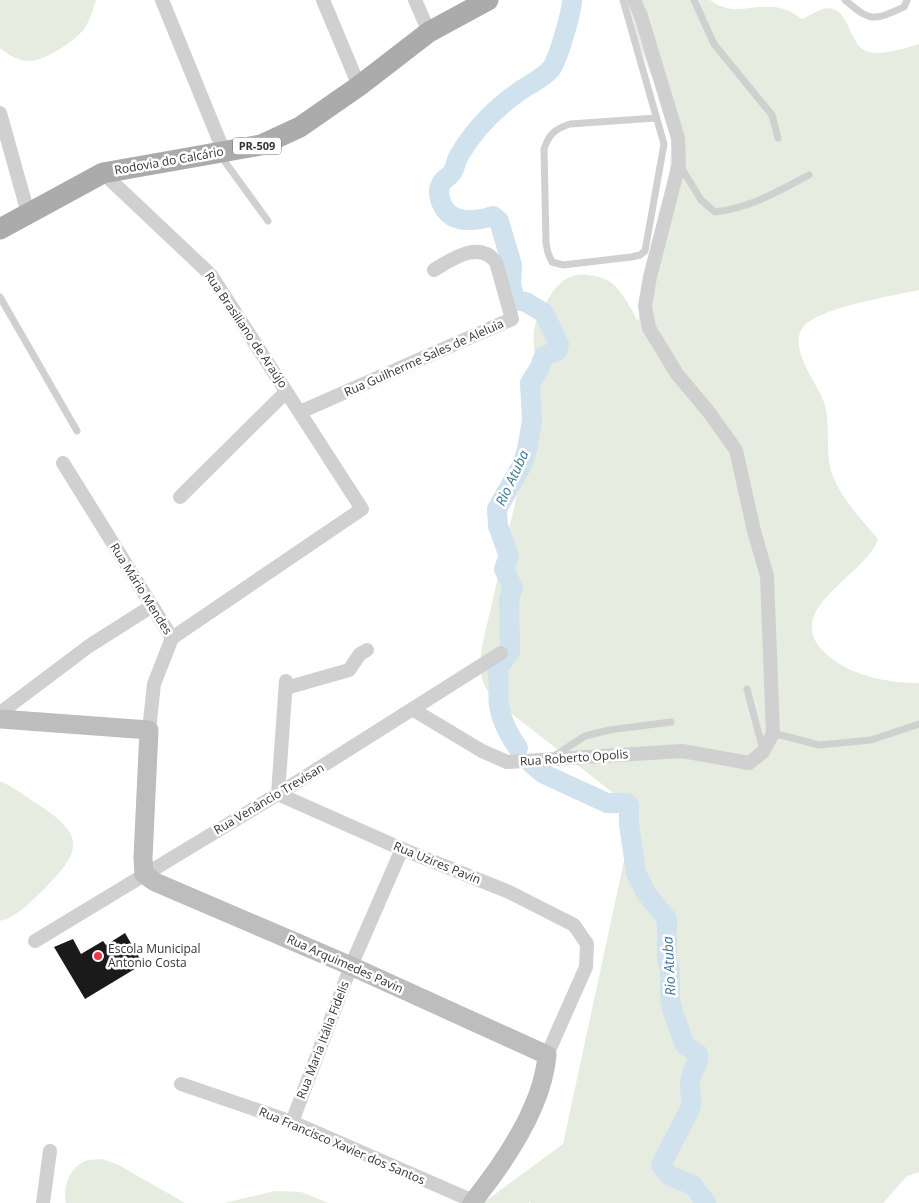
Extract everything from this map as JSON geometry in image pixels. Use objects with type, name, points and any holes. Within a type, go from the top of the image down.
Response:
[{"type":"main road","name":"Rodovia do Calcário","points":[[0,229],[103,173],[261,145],[300,127],[359,86],[453,14],[488,0]]},
{"type":"street","points":[[162,0],[221,152]]},
{"type":"street","points":[[322,0],[359,86]]},
{"type":"street","points":[[415,0],[429,32]]},
{"type":"street","points":[[634,0],[641,16],[678,138],[679,164],[659,233],[645,306],[649,328],[677,374],[708,411],[736,450],[767,576],[773,733],[764,752]]},
{"type":"street","points":[[0,113],[28,214]]},
{"type":"street","name":"Rua Brasiliano de Araújo","points":[[103,173],[211,275],[362,509],[172,638]]},
{"type":"street","name":"Rua Guilherme Sales de Aleluia","points":[[300,412],[512,319],[496,262],[490,255],[478,251],[458,255],[434,270]]},
{"type":"street","points":[[180,497],[286,392]]},
{"type":"street","name":"Rua Mário Mendes","points":[[63,463],[172,638],[154,684],[149,730],[143,858],[144,874]]},
{"type":"street","points":[[0,713],[89,646],[152,606]]},
{"type":"street","points":[[278,794],[286,685],[349,670],[360,654],[368,650]]},
{"type":"street","name":"Rua Venâncio Trevisan","points":[[35,941],[278,794],[501,652]]},
{"type":"street","name":"Rua Roberto Opolis","points":[[412,709],[482,751],[507,762],[682,751],[748,763],[764,752]]},
{"type":"street","points":[[0,719],[149,730]]},
{"type":"street","name":"Rua Uzires Pavin","points":[[278,794],[402,849],[509,892],[574,925],[587,944],[586,967],[547,1055]]},
{"type":"street","name":"Rua Maria Itália Fidelis","points":[[292,1122],[351,966],[402,849]]},
{"type":"street","name":"Rua Arquimedes Pavin","points":[[144,874],[155,882],[351,966],[547,1055]]},
{"type":"street","points":[[472,1202],[513,1144],[537,1098],[546,1073],[547,1055]]},
{"type":"street","name":"Rua Francisco Xavier dos Santos","points":[[182,1084],[292,1122],[472,1202]]},
{"type":"street","points":[[43,1203],[50,1151]]},
{"type":"lane","points":[[623,0],[664,144],[644,251],[640,255],[631,257],[563,266],[552,262],[546,243],[544,149],[548,137],[558,128],[570,124],[656,118]]},
{"type":"lane","points":[[694,0],[714,44],[772,115],[778,138]]},
{"type":"lane","points":[[845,0],[864,17],[877,18],[904,7],[907,0]]},
{"type":"lane","points":[[221,152],[268,222]]},
{"type":"lane","points":[[679,164],[701,200],[715,212],[735,210],[759,201],[809,175]]},
{"type":"lane","points":[[0,298],[77,430]]},
{"type":"lane","points":[[747,688],[764,752]]},
{"type":"lane","points":[[548,759],[585,736],[609,730],[671,722]]},
{"type":"lane","points":[[773,733],[819,745],[871,740],[919,724]]},
{"type":"shaded area","points":[[0,0],[96,0],[88,22],[80,34],[50,54],[28,61],[13,57],[0,48]]},
{"type":"shaded area","points":[[621,0],[710,0],[726,8],[734,9],[778,8],[789,11],[802,19],[823,9],[832,9],[843,17],[855,40],[866,51],[878,53],[900,50],[919,44],[919,290],[837,309],[809,322],[802,329],[799,337],[801,356],[824,402],[831,472],[849,504],[878,539],[870,553],[858,567],[828,595],[817,610],[812,625],[816,641],[831,658],[851,670],[873,678],[919,683],[919,1172],[907,1176],[883,1203],[714,1203],[705,1183],[703,1203],[531,1203],[529,1201],[529,1203],[483,1203],[563,1144],[635,810],[493,699],[485,686],[480,668],[482,646],[540,395],[534,351],[536,322],[552,293],[563,281],[569,277],[585,274],[603,278],[613,284],[619,290],[638,321],[669,179],[672,140],[655,84]]},
{"type":"shaded area","points":[[0,781],[56,817],[66,827],[73,845],[66,864],[58,875],[19,912],[0,921]]},
{"type":"shaded area","points":[[101,1159],[117,1164],[185,1203],[66,1203],[66,1185],[74,1169],[87,1160]]},
{"type":"shaded area","points":[[275,1191],[301,1192],[329,1203],[224,1203]]},
{"type":"building","name":"Escola Municipal Antonio Costa","points":[[125,933],[143,964],[85,999],[54,947],[73,939],[81,954],[103,941],[106,945]]},
{"type":"waterway","name":"Rio Atuba","points":[[518,748],[504,722],[499,700],[497,669],[510,652],[509,598],[513,588],[504,569],[509,556],[498,526],[497,509],[522,465],[527,450],[532,420],[530,383],[539,369],[544,356],[557,351],[559,344],[544,313],[526,302],[515,300],[511,284],[512,265],[499,221],[493,216],[477,220],[462,220],[452,216],[445,210],[439,196],[439,191],[442,182],[452,173],[466,145],[486,120],[509,99],[551,69],[564,35],[572,0]]},
{"type":"waterway","name":"Rio Atuba","points":[[532,764],[544,774],[607,803],[627,803],[629,805],[629,824],[636,873],[646,893],[667,919],[667,960],[670,970],[670,999],[673,1013],[685,1045],[698,1054],[698,1062],[691,1079],[691,1107],[661,1165],[670,1176],[693,1185],[706,1203]]},
{"type":"place","name":"Escola Municipal Antonio Costa","points":[[98,956]]}]
